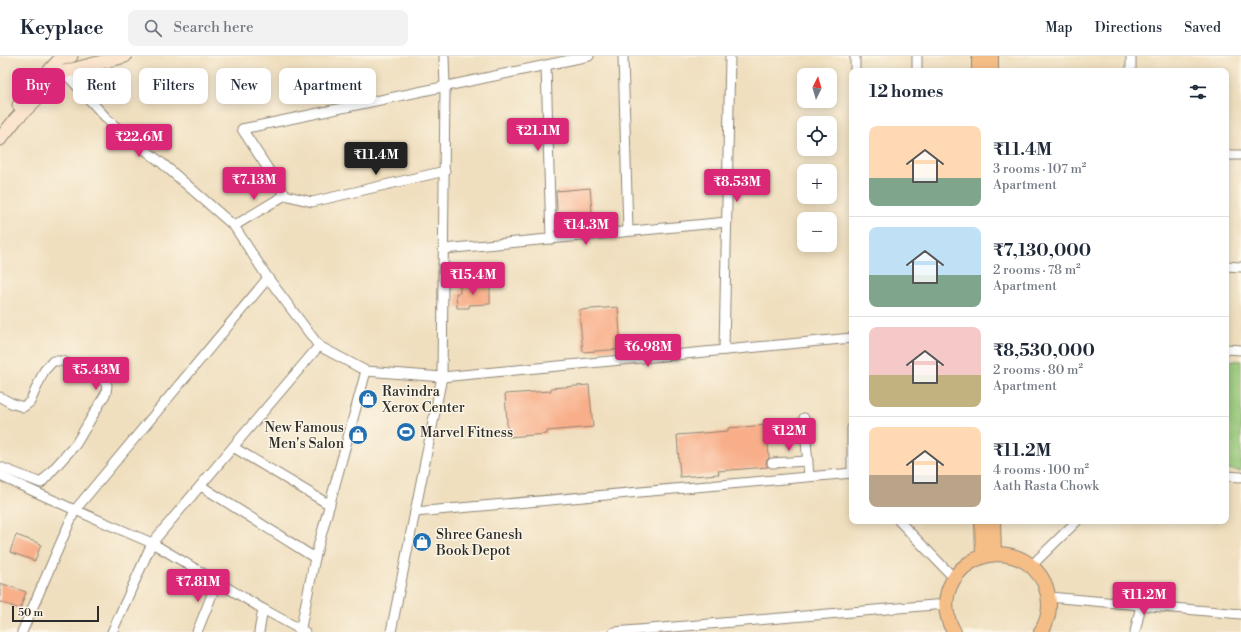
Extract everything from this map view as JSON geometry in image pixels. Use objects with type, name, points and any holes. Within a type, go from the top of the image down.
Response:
[{"type":"main road","points":[[0,126],[60,59],[71,56]]},
{"type":"main road","points":[[65,72],[125,56]]},
{"type":"main road","points":[[979,56],[979,68]]},
{"type":"main road","points":[[991,56],[991,68]]},
{"type":"main road","points":[[0,139],[16,119],[31,104]]},
{"type":"main road","points":[[983,524],[989,555]]},
{"type":"main road","points":[[989,555],[993,524]]},
{"type":"main road","points":[[954,632],[948,618],[946,604],[948,591],[954,578],[962,568],[971,561],[989,555],[1008,555],[1020,559],[1031,566],[1040,575],[1046,585],[1049,597],[1049,611],[1046,625],[1041,632]]},
{"type":"street","points":[[391,632],[442,378],[446,87],[444,56]]},
{"type":"street","points":[[444,171],[312,202],[285,195],[242,129],[589,56]]},
{"type":"street","points":[[623,56],[628,231]]},
{"type":"street","points":[[724,350],[730,56]]},
{"type":"street","points":[[855,56],[855,68]]},
{"type":"street","points":[[917,56],[917,68]]},
{"type":"street","points":[[1131,56],[1132,68]]},
{"type":"street","points":[[546,65],[551,239]]},
{"type":"street","points":[[65,73],[110,122],[164,164],[234,226],[268,278],[319,346],[366,371],[442,378],[849,338]]},
{"type":"street","points":[[1229,155],[1241,155]]},
{"type":"street","points":[[234,226],[285,195]]},
{"type":"street","points":[[444,249],[726,222]]},
{"type":"street","points":[[1229,266],[1241,267]]},
{"type":"street","points":[[22,632],[75,510],[268,278]]},
{"type":"street","points":[[112,632],[152,543],[319,346]]},
{"type":"street","points":[[1229,350],[1241,350]]},
{"type":"street","points":[[0,397],[23,407],[30,402],[44,371],[53,361],[62,361],[100,377],[107,385],[106,393],[76,444],[41,483],[0,467]]},
{"type":"street","points":[[0,476],[152,543],[263,610],[302,631],[316,558],[366,371]]},
{"type":"street","points":[[804,418],[809,476]]},
{"type":"street","points":[[233,447],[330,505]]},
{"type":"street","points":[[772,463],[808,461]]},
{"type":"street","points":[[415,512],[849,473]]},
{"type":"street","points":[[1229,476],[1241,477]]},
{"type":"street","points":[[29,489],[33,480]]},
{"type":"street","points":[[201,486],[316,558]]},
{"type":"street","points":[[901,524],[954,578]]},
{"type":"street","points":[[1031,566],[1074,524]]},
{"type":"street","points":[[198,632],[217,582]]},
{"type":"street","points":[[1049,597],[1241,614]]},
{"type":"street","points":[[614,632],[946,604]]},
{"type":"street","points":[[1135,632],[1141,605]]},
{"type":"street","points":[[259,632],[263,610]]},
{"type":"green space","points":[[1229,360],[1241,361],[1241,471],[1229,469]]},
{"type":"building","points":[[590,188],[593,224],[558,227],[556,191]]},
{"type":"building","points":[[460,286],[490,286],[490,304],[469,305],[469,308],[457,308],[456,293],[460,293]]},
{"type":"building","points":[[618,307],[621,349],[583,352],[579,310]]},
{"type":"building","points":[[589,385],[593,427],[547,431],[547,434],[508,437],[505,394],[551,391],[551,388]]},
{"type":"building","points":[[767,425],[769,458],[766,463],[768,467],[718,471],[719,474],[680,477],[677,435],[728,431],[728,428]]},
{"type":"building","points":[[16,535],[41,544],[35,561],[10,552]]},
{"type":"building","points":[[0,583],[26,592],[20,609],[0,602]]},
{"type":"place","name":"Ravindra Xerox Center","points":[[368,399]]},
{"type":"place","name":"Marvel Fitness","points":[[406,432]]},
{"type":"place","name":"New Famous Men's Salon","points":[[358,435]]},
{"type":"place","name":"Shree Ganesh Book Depot","points":[[422,542]]}]
